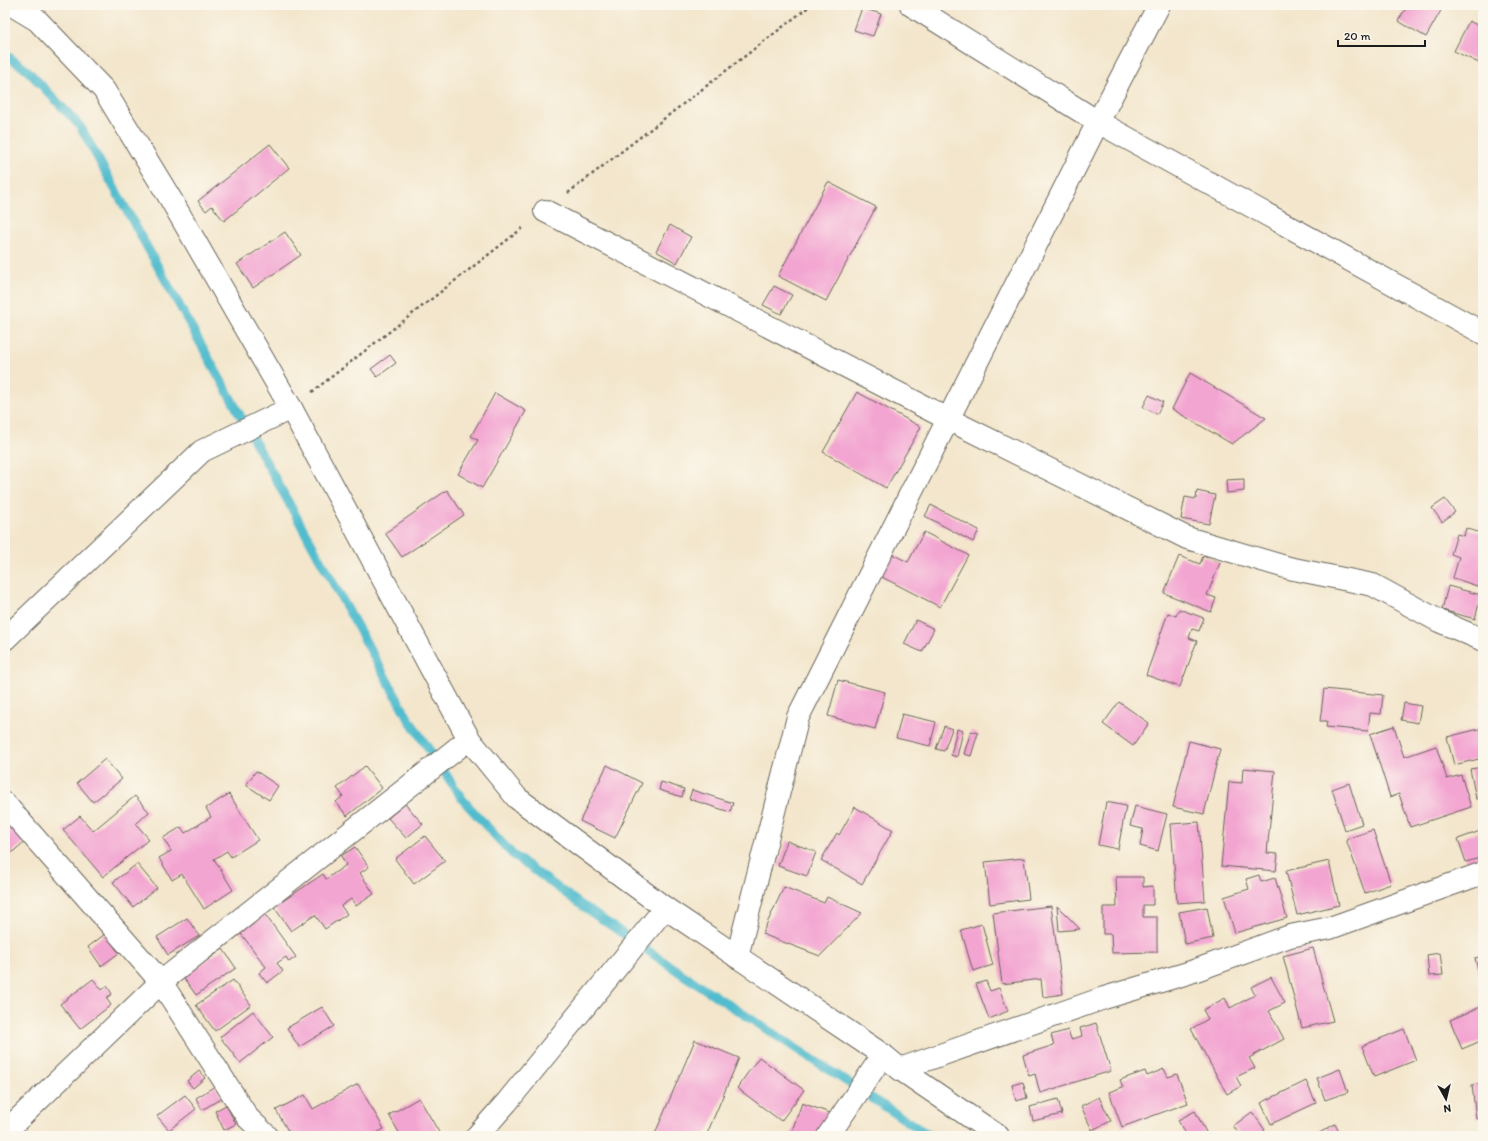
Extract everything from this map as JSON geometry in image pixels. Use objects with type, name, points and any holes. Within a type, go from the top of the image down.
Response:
[{"type":"street","points":[[12,5],[37,20],[104,90],[170,198],[291,408],[469,738],[517,798],[665,908],[882,1055],[998,1136]]},
{"type":"street","points":[[911,5],[1098,122],[1483,333]]},
{"type":"street","points":[[737,957],[798,717],[1098,122],[1159,5]]},
{"type":"street","points":[[545,211],[948,419],[1187,538],[1289,568],[1373,585],[1439,621],[1483,640]]},
{"type":"street","points":[[5,639],[202,451],[291,408]]},
{"type":"street","points":[[5,1132],[161,982],[469,738]]},
{"type":"street","points":[[5,804],[161,982],[248,1118],[267,1136]]},
{"type":"street","points":[[900,1069],[1104,998],[1188,973],[1290,936],[1330,928],[1483,873]]},
{"type":"street","points":[[477,1136],[507,1102],[665,908]]},
{"type":"street","points":[[828,1136],[882,1055]]},
{"type":"path","points":[[291,408],[811,5]]},
{"type":"building","points":[[1408,5],[1444,5],[1426,37],[1398,21]]},
{"type":"building","points":[[862,8],[881,14],[873,36],[854,30]]},
{"type":"building","points":[[1469,21],[1483,28],[1483,65],[1454,51]]},
{"type":"building","points":[[270,144],[289,168],[224,221],[212,206],[206,211],[198,201]]},
{"type":"building","points":[[828,182],[876,207],[826,301],[778,276]]},
{"type":"building","points":[[670,225],[691,237],[677,263],[656,251]]},
{"type":"building","points":[[285,232],[301,255],[253,288],[237,264]]},
{"type":"building","points":[[774,286],[792,295],[781,314],[763,305]]},
{"type":"building","points":[[390,355],[396,363],[377,377],[371,369]]},
{"type":"building","points":[[1190,373],[1266,418],[1232,444],[1172,409]]},
{"type":"building","points":[[857,392],[921,427],[886,488],[823,452]]},
{"type":"building","points":[[495,393],[526,411],[482,488],[458,474],[478,440],[471,436]]},
{"type":"building","points":[[1149,395],[1163,402],[1157,414],[1143,407]]},
{"type":"building","points":[[1244,479],[1244,491],[1227,493],[1226,480]]},
{"type":"building","points":[[447,490],[464,515],[402,557],[385,533]]},
{"type":"building","points":[[1197,491],[1215,495],[1209,524],[1181,519],[1185,497],[1196,499]]},
{"type":"building","points":[[1445,499],[1455,512],[1442,522],[1432,508]]},
{"type":"building","points":[[931,505],[979,530],[973,542],[925,516]]},
{"type":"building","points":[[1466,528],[1483,534],[1483,576],[1480,587],[1453,578],[1459,557],[1451,554],[1457,534],[1464,536]]},
{"type":"building","points":[[924,532],[968,555],[940,607],[880,576],[892,554],[908,562]]},
{"type":"building","points":[[1179,556],[1200,564],[1203,556],[1220,563],[1207,595],[1216,598],[1211,612],[1164,593]]},
{"type":"building","points":[[1448,586],[1481,595],[1475,619],[1442,610]]},
{"type":"building","points":[[1179,609],[1204,618],[1199,631],[1192,629],[1189,638],[1197,641],[1180,687],[1146,675],[1168,613],[1176,616]]},
{"type":"building","points":[[916,620],[934,629],[922,652],[904,644]]},
{"type":"building","points":[[838,680],[885,692],[875,729],[828,716]]},
{"type":"building","points":[[1324,689],[1383,695],[1381,714],[1370,713],[1368,731],[1326,727],[1327,721],[1320,721]]},
{"type":"building","points":[[1119,702],[1149,723],[1133,746],[1103,724]]},
{"type":"building","points":[[1404,703],[1421,706],[1418,723],[1401,720]]},
{"type":"building","points":[[902,714],[936,722],[930,746],[896,738]]},
{"type":"building","points":[[944,726],[952,729],[944,751],[936,749]]},
{"type":"building","points":[[1394,726],[1404,757],[1436,746],[1447,779],[1461,775],[1471,807],[1410,827],[1399,794],[1390,797],[1370,734]]},
{"type":"building","points":[[1483,728],[1483,758],[1454,765],[1447,737]]},
{"type":"building","points":[[957,729],[963,731],[957,757],[951,755]]},
{"type":"building","points":[[971,731],[978,733],[971,756],[964,754]]},
{"type":"building","points":[[1189,741],[1220,749],[1204,814],[1173,807]]},
{"type":"building","points":[[105,759],[122,779],[93,802],[77,783]]},
{"type":"building","points":[[607,765],[642,783],[615,838],[580,821]]},
{"type":"building","points":[[365,766],[382,788],[347,816],[336,802],[343,796],[337,788]]},
{"type":"building","points":[[1483,767],[1483,798],[1476,799],[1470,769]]},
{"type":"building","points":[[1243,768],[1275,771],[1267,853],[1278,854],[1276,871],[1221,866],[1229,782],[1242,783]]},
{"type":"building","points":[[256,771],[278,786],[269,800],[246,785]]},
{"type":"building","points":[[661,782],[684,789],[682,797],[659,790]]},
{"type":"building","points":[[1349,783],[1362,824],[1345,830],[1332,789]]},
{"type":"building","points":[[692,790],[733,803],[730,812],[689,799]]},
{"type":"building","points":[[229,794],[258,840],[231,857],[227,851],[214,859],[233,890],[204,909],[182,874],[172,880],[159,858],[171,851],[163,838],[181,827],[185,833],[211,817],[206,808]]},
{"type":"building","points":[[135,796],[149,812],[136,824],[149,839],[103,877],[63,830],[80,816],[93,831]]},
{"type":"building","points":[[1106,802],[1126,806],[1118,849],[1098,845]]},
{"type":"building","points":[[405,804],[423,824],[406,838],[388,818]]},
{"type":"building","points":[[1135,806],[1167,814],[1158,851],[1140,846],[1143,829],[1130,826]]},
{"type":"building","points":[[855,807],[893,830],[862,884],[821,860],[837,833],[839,835]]},
{"type":"building","points":[[5,817],[26,840],[5,859]]},
{"type":"building","points":[[1199,822],[1205,901],[1177,903],[1171,824]]},
{"type":"building","points":[[1373,830],[1391,884],[1365,893],[1346,839]]},
{"type":"building","points":[[1483,830],[1483,857],[1466,862],[1458,839]]},
{"type":"building","points":[[425,836],[445,861],[414,884],[395,859]]},
{"type":"building","points":[[787,841],[816,852],[807,876],[778,866]]},
{"type":"building","points":[[355,847],[369,867],[360,873],[374,894],[356,906],[351,899],[341,906],[347,914],[325,929],[315,915],[291,931],[274,907],[323,874],[326,879],[346,865],[341,856]]},
{"type":"building","points":[[1024,858],[1029,899],[990,904],[985,862]]},
{"type":"building","points":[[1329,861],[1339,905],[1297,915],[1286,871]]},
{"type":"building","points":[[137,864],[157,888],[133,907],[113,882]]},
{"type":"building","points":[[1259,875],[1261,882],[1275,878],[1287,918],[1235,933],[1224,897],[1249,889],[1246,879]]},
{"type":"building","points":[[1116,877],[1143,877],[1143,887],[1153,886],[1153,905],[1143,905],[1143,917],[1157,917],[1157,952],[1112,953],[1111,934],[1103,934],[1103,907],[1117,907]]},
{"type":"building","points":[[784,887],[824,903],[827,897],[862,913],[820,956],[762,934]]},
{"type":"building","points":[[1051,906],[1063,994],[1043,997],[1041,979],[1002,984],[993,913]]},
{"type":"building","points":[[1057,906],[1080,929],[1059,931]]},
{"type":"building","points":[[1207,907],[1213,938],[1185,944],[1179,912]]},
{"type":"building","points":[[264,913],[296,957],[289,962],[286,957],[277,963],[283,971],[267,983],[259,973],[266,967],[239,931]]},
{"type":"building","points":[[187,918],[199,936],[168,955],[157,937]]},
{"type":"building","points":[[982,924],[993,965],[973,971],[961,930]]},
{"type":"building","points":[[105,934],[119,953],[101,966],[88,947]]},
{"type":"building","points":[[1313,948],[1333,1021],[1302,1028],[1283,956]]},
{"type":"building","points":[[223,949],[236,968],[196,995],[183,977]]},
{"type":"building","points":[[1440,953],[1443,975],[1429,976],[1427,955]]},
{"type":"building","points":[[1483,956],[1483,986],[1482,986],[1475,958]]},
{"type":"building","points":[[1271,977],[1285,1003],[1269,1011],[1284,1039],[1249,1058],[1255,1068],[1236,1077],[1241,1086],[1227,1094],[1191,1029],[1208,1019],[1203,1010],[1225,998],[1230,1008],[1255,995],[1251,987]]},
{"type":"building","points":[[93,979],[102,990],[107,986],[112,994],[106,998],[111,1005],[80,1029],[60,1004]]},
{"type":"building","points":[[233,980],[251,1005],[215,1031],[196,1005]]},
{"type":"building","points":[[986,981],[990,991],[999,988],[1008,1011],[989,1019],[976,984]]},
{"type":"building","points":[[1483,1006],[1483,1040],[1462,1049],[1450,1020]]},
{"type":"building","points":[[322,1007],[334,1026],[299,1047],[287,1028]]},
{"type":"building","points":[[253,1011],[273,1037],[240,1063],[220,1037]]},
{"type":"building","points":[[1096,1023],[1111,1071],[1040,1093],[1035,1074],[1029,1076],[1023,1055],[1054,1045],[1051,1035],[1068,1030],[1071,1039],[1082,1036],[1080,1028]]},
{"type":"building","points":[[1404,1029],[1416,1060],[1374,1077],[1362,1046]]},
{"type":"building","points":[[695,1040],[739,1058],[706,1136],[654,1136]]},
{"type":"building","points":[[759,1057],[804,1090],[781,1121],[737,1088]]},
{"type":"building","points":[[1164,1069],[1168,1077],[1177,1074],[1188,1103],[1122,1127],[1109,1092],[1123,1087],[1120,1080],[1145,1071],[1147,1076]]},
{"type":"building","points":[[1340,1069],[1348,1092],[1325,1100],[1317,1078]]},
{"type":"building","points":[[199,1071],[205,1078],[193,1088],[187,1081]]},
{"type":"building","points":[[1306,1081],[1316,1103],[1271,1124],[1261,1103]]},
{"type":"building","points":[[1023,1082],[1027,1098],[1016,1101],[1012,1085]]},
{"type":"building","points":[[1483,1083],[1483,1118],[1476,1119],[1472,1085]]},
{"type":"building","points":[[358,1084],[384,1129],[371,1136],[291,1136],[276,1110],[305,1095],[313,1109]]},
{"type":"building","points":[[215,1086],[222,1098],[202,1110],[196,1098]]},
{"type":"building","points":[[185,1095],[196,1109],[169,1130],[157,1116]]},
{"type":"building","points":[[1099,1097],[1111,1121],[1092,1130],[1081,1106]]},
{"type":"building","points":[[419,1098],[440,1134],[436,1136],[401,1136],[389,1115]]},
{"type":"building","points":[[1058,1099],[1062,1114],[1033,1121],[1030,1107]]},
{"type":"building","points":[[802,1103],[830,1113],[822,1136],[790,1136]]},
{"type":"building","points":[[226,1105],[236,1124],[224,1130],[215,1111]]},
{"type":"building","points":[[1195,1111],[1207,1134],[1203,1136],[1186,1136],[1178,1120]]},
{"type":"building","points":[[1252,1112],[1265,1130],[1257,1136],[1241,1136],[1233,1126]]},
{"type":"building","points":[[1335,1124],[1341,1136],[1314,1136]]},
{"type":"waterway","points":[[5,54],[28,71],[80,126],[408,718],[463,800],[512,854],[584,907],[682,974],[930,1136]]}]
